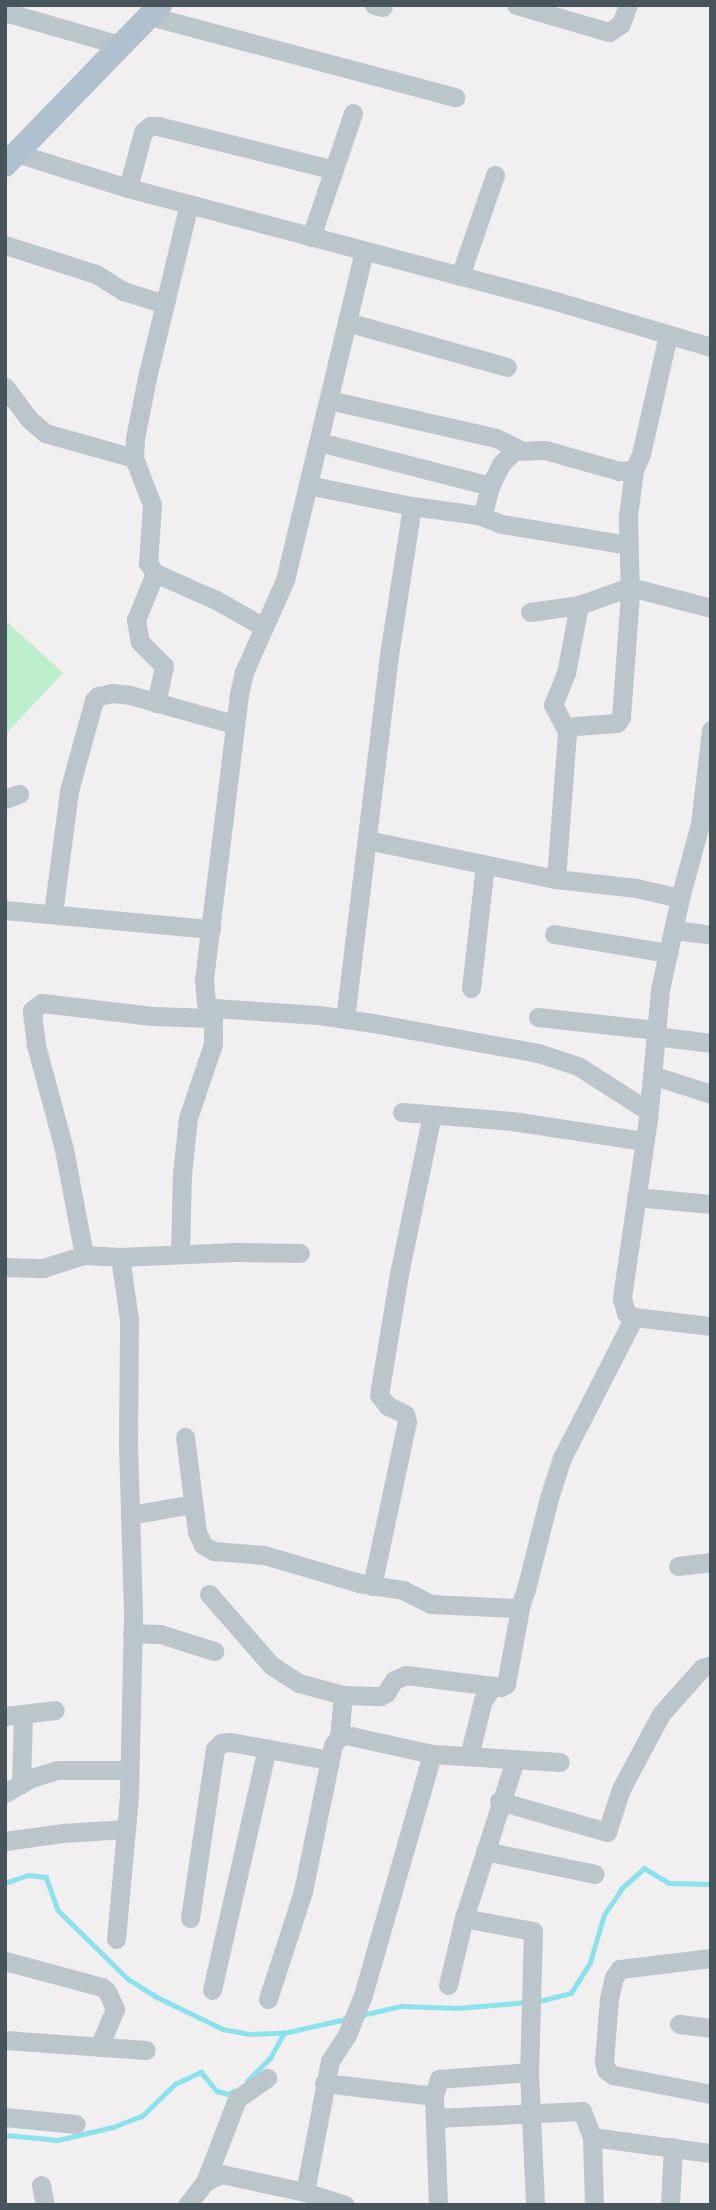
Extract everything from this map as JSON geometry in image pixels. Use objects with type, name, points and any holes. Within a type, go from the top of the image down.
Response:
[{"type":"main road","points":[[11,159],[155,10]]},
{"type":"street","points":[[516,5],[562,11],[609,32],[621,24],[628,5]]},
{"type":"street","points":[[155,10],[455,97]]},
{"type":"street","points":[[5,12],[120,45]]},
{"type":"street","points":[[311,237],[353,113]]},
{"type":"street","points":[[128,188],[143,132],[150,126],[334,170]]},
{"type":"street","points":[[11,159],[460,276],[711,347]]},
{"type":"street","points":[[460,276],[495,176]]},
{"type":"street","points":[[189,204],[148,373],[134,458],[152,505],[148,563],[155,573],[216,600],[264,627]]},
{"type":"street","points":[[5,245],[86,271],[123,291],[165,304]]},
{"type":"street","points":[[180,1254],[182,1174],[188,1118],[213,1044],[213,1013],[204,995],[234,724],[244,672],[285,580],[364,251]]},
{"type":"street","points":[[347,322],[506,367]]},
{"type":"street","points":[[567,731],[575,726],[617,723],[621,717],[630,587],[627,545],[634,470],[641,454],[668,335]]},
{"type":"street","points":[[5,387],[29,419],[45,433],[134,458]]},
{"type":"street","points":[[330,400],[496,438],[521,450]]},
{"type":"street","points":[[319,442],[490,486]]},
{"type":"street","points":[[478,515],[484,510],[490,486],[501,464],[508,455],[521,450],[545,450],[619,471],[634,470]]},
{"type":"street","points":[[308,485],[412,506],[478,515],[502,524],[627,545]]},
{"type":"street","points":[[345,1019],[389,655],[412,506]]},
{"type":"street","points":[[155,573],[136,621],[140,642],[164,666],[156,703]]},
{"type":"street","points":[[530,612],[579,605],[630,587],[708,601]]},
{"type":"street","points":[[556,879],[567,731],[552,705],[566,673],[579,605]]},
{"type":"street","points":[[53,913],[69,791],[94,701],[112,693],[234,724]]},
{"type":"street","points":[[711,730],[709,768],[700,824],[668,953],[622,1298],[626,1312],[634,1317],[711,1326]]},
{"type":"street","points":[[367,840],[556,879],[636,888],[680,898]]},
{"type":"street","points":[[471,988],[485,865]]},
{"type":"street","points":[[5,910],[211,929]]},
{"type":"street","points":[[673,930],[711,935]]},
{"type":"street","points":[[554,934],[668,953]]},
{"type":"street","points":[[84,1255],[65,1149],[36,1045],[32,1010],[42,1003],[152,1016],[213,1013],[345,1019],[538,1053],[563,1060],[648,1111]]},
{"type":"street","points":[[538,1017],[711,1043]]},
{"type":"street","points":[[652,1075],[711,1094]]},
{"type":"street","points":[[402,1112],[512,1121],[644,1141]]},
{"type":"street","points":[[372,1586],[407,1422],[405,1414],[388,1406],[379,1395],[399,1274],[432,1115]]},
{"type":"street","points":[[636,1197],[711,1204]]},
{"type":"street","points":[[5,1267],[44,1268],[84,1255],[120,1257],[300,1253]]},
{"type":"street","points":[[116,1939],[126,1829],[132,1633],[129,1319],[120,1257]]},
{"type":"street","points":[[209,1594],[271,1665],[299,1683],[343,1695],[380,1696],[386,1693],[394,1680],[406,1675],[492,1688],[506,1684],[521,1603],[562,1458],[634,1317]]},
{"type":"street","points":[[185,1437],[193,1504],[203,1545],[214,1551],[264,1555],[372,1586],[402,1590],[439,1606],[502,1609],[515,1608],[521,1603]]},
{"type":"street","points":[[130,1515],[193,1504]]},
{"type":"street","points":[[678,1566],[711,1562]]},
{"type":"street","points":[[132,1633],[160,1634],[214,1651]]},
{"type":"street","points":[[499,1801],[607,1832],[621,1789],[661,1714],[702,1668],[711,1665]]},
{"type":"street","points":[[469,1756],[483,1700],[492,1688]]},
{"type":"street","points":[[268,1999],[303,1891],[329,1760],[339,1737],[343,1695]]},
{"type":"street","points":[[55,1710],[14,1715],[13,1788],[43,1773],[57,1770],[129,1770]]},
{"type":"street","points":[[339,1737],[357,1737],[432,1754],[560,1762]]},
{"type":"street","points":[[190,1918],[215,1749],[221,1743],[229,1742],[329,1760]]},
{"type":"street","points":[[212,1990],[267,1748]]},
{"type":"street","points":[[296,2195],[324,2083],[335,2049],[347,2035],[363,1995],[432,1754]]},
{"type":"street","points":[[448,1984],[464,1918],[499,1801],[515,1760]]},
{"type":"street","points":[[5,1841],[63,1833],[126,1829]]},
{"type":"street","points":[[485,1851],[595,1874]]},
{"type":"street","points":[[464,1918],[533,1931],[529,2072],[534,2205]]},
{"type":"street","points":[[711,1958],[620,1969],[614,1977],[609,1999],[604,2061],[606,2070],[613,2076],[711,2094]]},
{"type":"street","points":[[5,1961],[102,1987],[113,1997],[115,2009],[99,2047]]},
{"type":"street","points":[[679,2024],[711,2028]]},
{"type":"street","points":[[5,2040],[146,2050]]},
{"type":"street","points":[[438,2205],[434,2096],[436,2085],[445,2076],[529,2072]]},
{"type":"street","points":[[205,2182],[237,2099],[267,2078]]},
{"type":"street","points":[[324,2083],[434,2096]]},
{"type":"street","points":[[435,2118],[582,2111],[592,2137],[595,2174],[593,2205]]},
{"type":"street","points":[[5,2117],[76,2124]]},
{"type":"street","points":[[592,2137],[711,2153]]},
{"type":"street","points":[[670,2205],[673,2147]]},
{"type":"street","points":[[187,2205],[205,2182],[212,2176],[221,2175],[345,2205]]},
{"type":"street","points":[[41,2185],[45,2205]]},
{"type":"green space","points":[[5,620],[63,673],[5,735]]},
{"type":"waterway","points":[[535,2002],[571,1993],[590,1962],[604,1915],[622,1888],[644,1868],[669,1883],[711,1884]]},
{"type":"waterway","points":[[5,1883],[28,1875],[46,1877],[58,1910],[128,1979],[155,1996],[223,2029],[249,2034],[284,2033],[346,2019]]},
{"type":"waterway","points":[[362,2015],[401,2006],[458,2008],[526,2002]]},
{"type":"waterway","points":[[247,2081],[270,2058],[284,2033]]},
{"type":"waterway","points":[[5,2135],[58,2140],[113,2127],[142,2116],[175,2084],[201,2072],[217,2091],[228,2094],[234,2091]]}]
